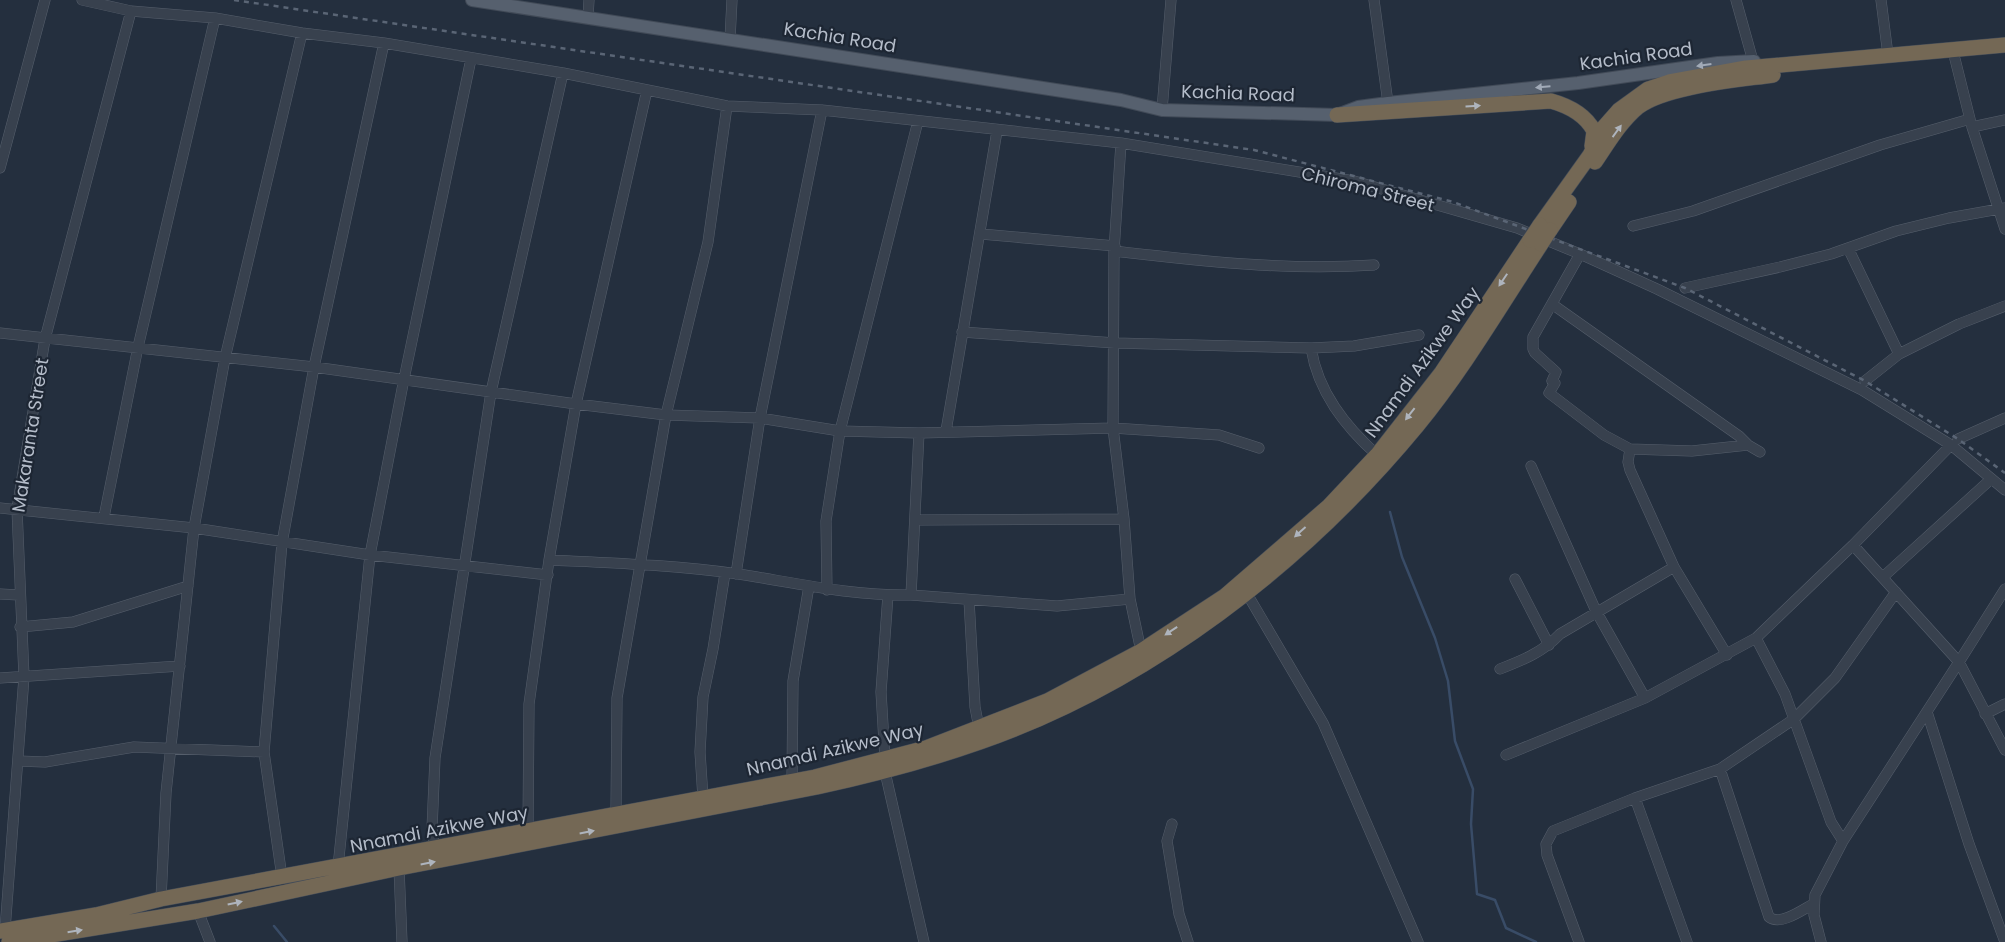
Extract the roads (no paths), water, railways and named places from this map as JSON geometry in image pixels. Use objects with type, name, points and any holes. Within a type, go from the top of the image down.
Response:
[{"type":"highway","name":"Kachia Road","points":[[1770,66],[2005,45]]},
{"type":"highway","points":[[1545,227],[1626,118],[1640,106],[1653,99],[1682,90],[1753,78],[2005,54]]},
{"type":"highway","name":"Nnamdi Azikwe Way","points":[[5,935],[198,911],[885,766],[981,742],[1082,697],[1172,646],[1246,592],[1312,538],[1380,469],[1406,439],[1451,380],[1590,155],[1604,127],[1619,110],[1648,89],[1703,75],[1770,66]]},
{"type":"highway","points":[[1338,116],[1551,101],[1576,111],[1591,125],[1594,136],[1590,155]]},
{"type":"highway","name":"Nnamdi Azikwe Way","points":[[5,935],[161,899],[435,849],[616,813],[885,766],[926,748],[1048,702],[1142,651],[1224,596],[1279,551],[1329,506],[1377,455],[1442,372],[1536,242]]},
{"type":"main road","name":"Kachia Road","points":[[472,0],[1121,100],[1162,110],[1338,116],[1358,107],[1578,83],[1718,62],[1753,61],[1770,66]]},
{"type":"street","points":[[0,168],[45,0]]},
{"type":"street","name":"Chiroma Street","points":[[82,0],[131,11],[215,18],[302,33],[384,43],[563,73],[727,106],[822,110],[996,131],[1121,142],[1354,182],[1517,228],[1580,254],[1862,390],[1955,442],[1990,480],[2005,490]]},
{"type":"street","points":[[588,17],[589,0]]},
{"type":"street","points":[[730,39],[732,0]]},
{"type":"street","points":[[1162,110],[1171,0]]},
{"type":"street","points":[[1374,0],[1388,103]]},
{"type":"street","points":[[1736,0],[1753,61]]},
{"type":"street","points":[[1881,0],[1888,55]]},
{"type":"street","name":"Makaranta Street","points":[[5,935],[24,677],[20,627],[17,509],[45,339],[131,11]]},
{"type":"street","points":[[104,517],[138,347],[215,18]]},
{"type":"street","points":[[161,899],[170,747],[194,528],[225,358],[302,33]]},
{"type":"street","points":[[282,877],[264,752],[282,543],[314,367],[384,43]]},
{"type":"street","points":[[338,867],[370,555],[404,379],[471,59]]},
{"type":"street","points":[[1954,59],[1971,123],[2002,209],[2005,229]]},
{"type":"street","points":[[435,849],[432,829],[435,758],[491,392],[563,73]]},
{"type":"street","points":[[528,831],[529,704],[549,560],[576,404],[647,90]]},
{"type":"street","points":[[616,813],[617,698],[666,415],[708,242],[727,106]]},
{"type":"street","points":[[736,574],[760,418],[822,110]]},
{"type":"street","points":[[1633,226],[1694,211],[1880,145],[1971,123],[2005,120]]},
{"type":"street","points":[[827,590],[826,521],[840,431],[918,121]]},
{"type":"street","points":[[946,431],[962,332],[981,234],[996,131]]},
{"type":"street","points":[[1121,142],[1115,249],[1113,428],[1124,519],[1130,599],[1142,651]]},
{"type":"street","points":[[1685,288],[1780,267],[1848,248],[1896,231],[1949,218],[2002,209]]},
{"type":"street","points":[[981,234],[1224,263],[1334,268],[1374,265]]},
{"type":"street","points":[[1848,248],[1898,354]]},
{"type":"street","points":[[1580,254],[1533,337],[1535,353],[1556,372],[1552,380],[1555,383],[1549,393],[1596,430],[1630,449],[1692,451],[1748,445]]},
{"type":"street","points":[[1552,304],[1760,452]]},
{"type":"street","points":[[1865,381],[1898,354],[1959,324],[2005,306]]},
{"type":"street","points":[[962,332],[1115,343],[1311,348],[1354,346],[1419,335]]},
{"type":"street","points":[[0,334],[314,367],[666,415],[760,418],[840,431],[919,433],[1113,428],[1219,435],[1259,448]]},
{"type":"street","points":[[1311,348],[1314,364],[1323,389],[1335,410],[1377,455]]},
{"type":"street","points":[[1506,755],[1644,698],[1756,638],[1853,545],[1955,442],[2005,418]]},
{"type":"street","points":[[911,595],[919,433]]},
{"type":"street","points":[[1630,449],[1628,462],[1630,470],[1674,567],[1727,655]]},
{"type":"street","points":[[1531,466],[1596,611],[1644,698]]},
{"type":"street","points":[[1884,577],[1990,480]]},
{"type":"street","points":[[0,508],[104,517],[194,528],[370,555],[463,567],[548,575]]},
{"type":"street","points":[[915,520],[1124,519]]},
{"type":"street","points":[[1853,545],[1959,662],[2005,750]]},
{"type":"street","points":[[549,560],[639,564],[736,574],[827,590],[888,595],[1058,606],[1130,599]]},
{"type":"street","points":[[1500,669],[1536,654],[1550,645],[1560,634],[1596,611],[1674,567]]},
{"type":"street","points":[[703,798],[700,752],[703,698],[713,650],[724,573]]},
{"type":"street","points":[[1515,579],[1550,645]]},
{"type":"street","points":[[20,627],[74,622],[188,586]]},
{"type":"street","points":[[792,781],[792,681],[809,586]]},
{"type":"street","points":[[1821,942],[1813,904],[1843,841],[2005,589]]},
{"type":"street","points":[[1246,592],[1323,723],[1418,942]]},
{"type":"street","points":[[1579,942],[1547,855],[1546,844],[1548,837],[1562,827],[1635,798],[1720,769],[1794,718],[1835,678],[1896,592]]},
{"type":"street","points":[[0,594],[19,595]]},
{"type":"street","points":[[888,595],[881,692],[885,766],[924,942]]},
{"type":"street","points":[[969,600],[975,707],[979,728]]},
{"type":"street","points":[[1756,638],[1785,694],[1831,822],[1843,841]]},
{"type":"street","points":[[0,678],[180,666]]},
{"type":"street","points":[[1985,714],[2005,704]]},
{"type":"street","points":[[1927,712],[1970,844],[2005,942]]},
{"type":"street","points":[[18,761],[45,762],[134,746],[264,752]]},
{"type":"street","points":[[1720,769],[1769,917],[1772,920],[1780,920],[1813,904]]},
{"type":"street","points":[[1635,798],[1687,942]]},
{"type":"street","points":[[1172,824],[1167,841],[1179,914],[1188,942]]},
{"type":"street","points":[[398,868],[402,942]]},
{"type":"street","points":[[198,911],[210,942]]},
{"type":"waterway","points":[[1390,512],[1402,557],[1435,638],[1448,681],[1455,741],[1473,789],[1471,824],[1477,894],[1495,900],[1506,928],[1536,942]]},
{"type":"waterway","points":[[274,926],[287,942]]},
{"type":"railway","points":[[234,0],[1254,150],[1453,202],[1685,288],[1865,381],[1958,439],[2005,473]]}]
